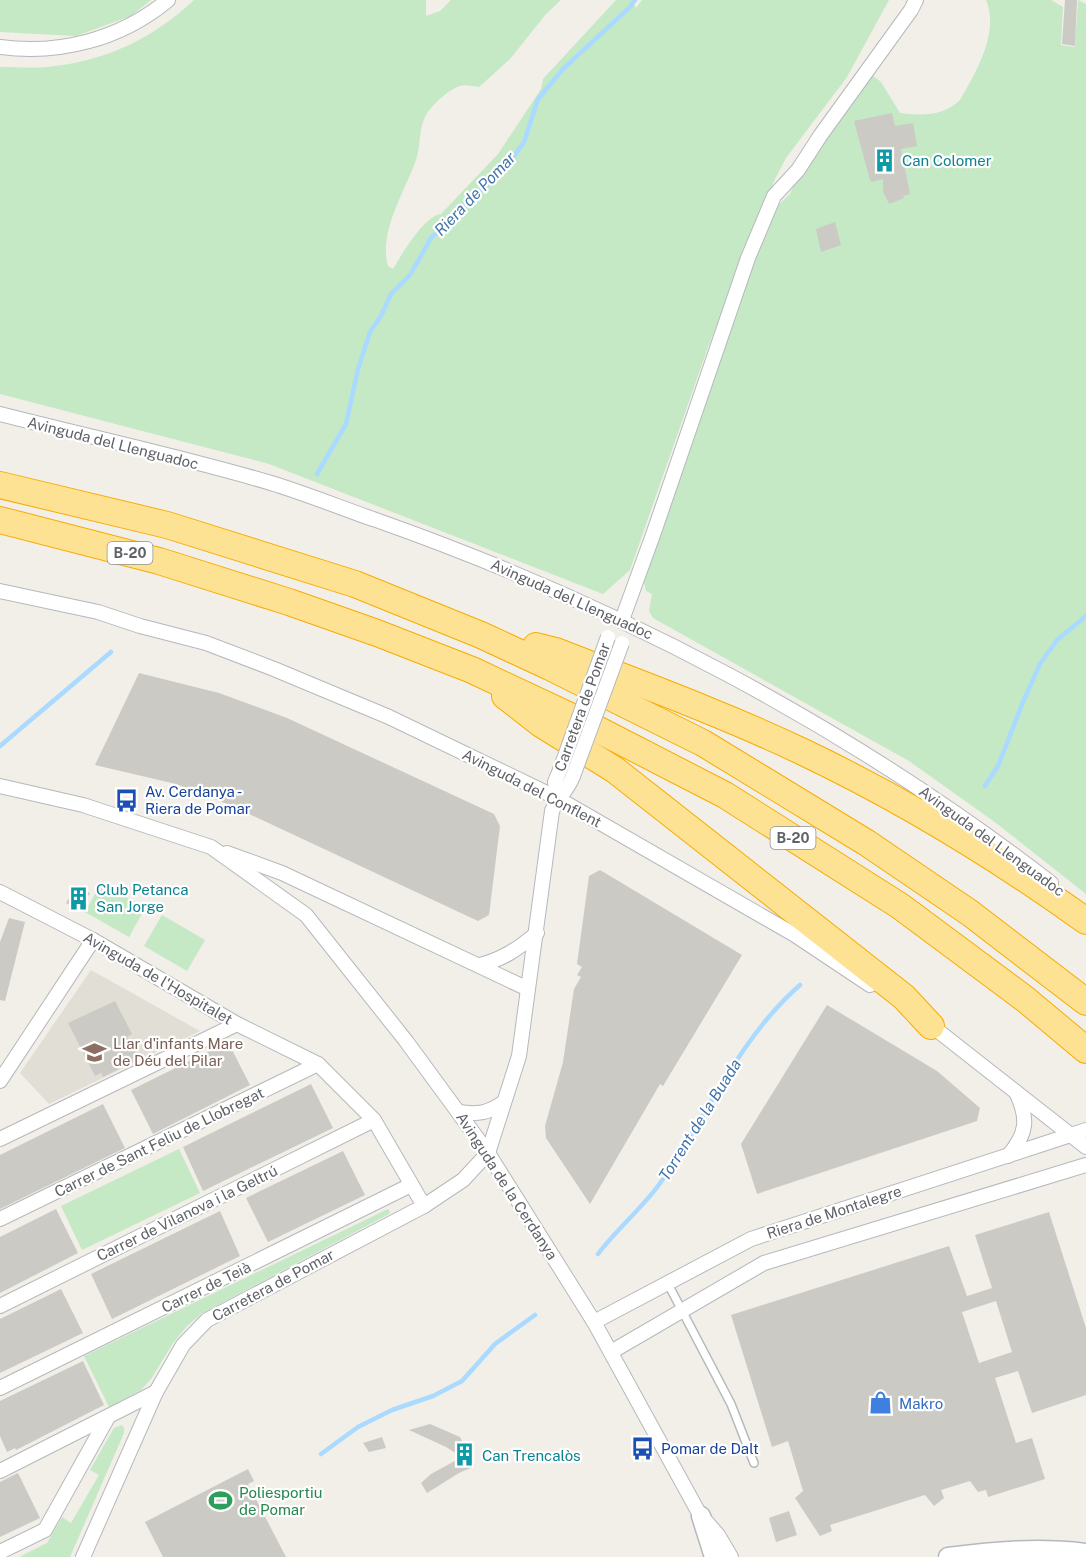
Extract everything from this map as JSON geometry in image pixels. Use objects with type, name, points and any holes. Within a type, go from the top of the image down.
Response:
[{"type":"highway","name":"B-20","points":[[0,485],[167,525],[355,584],[482,635],[626,704],[733,760],[867,843],[970,913],[1086,1002]]},
{"type":"highway","name":"B-20","points":[[0,520],[170,564],[355,625],[472,670],[589,725],[725,795],[900,906],[1025,999],[1086,1050]]},
{"type":"highway","points":[[482,635],[556,651],[743,725],[801,751],[964,840],[1086,921]]},
{"type":"highway","points":[[472,670],[541,724],[615,770],[904,997],[931,1026]]},
{"type":"street","points":[[0,47],[52,49],[88,43],[129,26],[168,0]]},
{"type":"street","points":[[622,620],[748,258],[774,196],[798,170],[916,0]]},
{"type":"street","name":"Avinguda del Llenguadoc","points":[[0,414],[272,483],[458,549],[622,620],[759,690],[895,772],[1005,847],[1086,910]]},
{"type":"street","name":"Avinguda del Conflent","points":[[0,591],[98,612],[140,626],[206,643],[389,717],[557,798],[795,935],[931,1026],[1086,1147]]},
{"type":"street","name":"Carretera de Pomar","points":[[83,1557],[156,1392],[183,1345],[207,1320],[424,1206],[463,1180],[488,1153],[519,1056],[552,811],[557,798],[555,782],[608,637],[622,620]]},
{"type":"street","name":"Carretera de Pomar","points":[[557,798],[568,789],[622,643],[622,620]]},
{"type":"street","name":"Avinguda de la Cerdanya","points":[[0,786],[83,805],[282,873],[528,989]]},
{"type":"street","name":"Avinguda de la Cerdanya","points":[[211,847],[306,915],[459,1112],[488,1153],[594,1322],[701,1516],[719,1557]]},
{"type":"street","name":"Avinguda de l'Hospitalet","points":[[0,892],[93,940],[237,1024],[318,1065],[374,1120],[424,1206]]},
{"type":"street","points":[[480,965],[516,951],[537,933]]},
{"type":"street","points":[[0,1081],[93,940]]},
{"type":"street","points":[[0,1139],[237,1024]]},
{"type":"street","name":"Carrer de Sant Feliu de Llobregat","points":[[0,1219],[318,1065]]},
{"type":"street","points":[[1008,1156],[1024,1132],[1025,1120],[1015,1090]]},
{"type":"street","points":[[459,1112],[487,1113],[504,1102]]},
{"type":"street","name":"Carrer de Vilanova i la Geltrú","points":[[0,1306],[374,1120]]},
{"type":"street","name":"Riera de Montalegre","points":[[594,1322],[751,1239],[1086,1130]]},
{"type":"street","name":"Riera de Montalegre","points":[[611,1352],[764,1263],[1086,1165]]},
{"type":"street","name":"Carrer de Teià","points":[[0,1388],[411,1185]]},
{"type":"street","points":[[0,1471],[156,1392]]},
{"type":"street","points":[[0,1552],[45,1530],[108,1417]]},
{"type":"street","points":[[701,1516],[714,1557]]},
{"type":"street","name":"Avinguda de la Cerdanya","points":[[701,1516],[718,1535],[731,1557]]},
{"type":"street","points":[[948,1557],[1027,1549],[1086,1553]]},
{"type":"lane","points":[[667,1282],[731,1404],[754,1463]]},
{"type":"shaded area","name":"Llar d'infants Mare de Déu del Pilar","points":[[91,970],[200,1031],[49,1104],[20,1073]]},
{"type":"green space","points":[[0,0],[151,0],[131,16],[76,36],[0,32]]},
{"type":"green space","points":[[194,0],[426,0],[426,16],[440,11],[451,0],[561,0],[546,14],[510,59],[479,87],[465,85],[456,87],[441,98],[427,114],[422,127],[416,160],[390,226],[386,253],[388,266],[393,269],[421,228],[434,216],[441,214],[498,154],[541,89],[543,79],[616,0],[632,0],[636,8],[642,0],[889,0],[847,77],[786,158],[775,179],[708,347],[630,570],[603,594],[269,464],[0,394],[0,67],[48,67],[75,63],[112,52],[147,36]]},
{"type":"green space","points":[[986,0],[1051,0],[1063,7],[1061,45],[1075,47],[1078,0],[1086,4],[1086,894],[996,823],[909,761],[653,618],[649,611],[652,594],[646,591],[644,582],[719,357],[774,209],[790,194],[796,179],[866,76],[872,75],[881,82],[900,113],[932,114],[947,109],[960,100],[979,65],[988,38],[990,12]]},
{"type":"green space","points":[[101,883],[145,908],[129,937],[85,912]]},
{"type":"green space","points":[[162,915],[205,940],[187,971],[144,946]]},
{"type":"green space","points":[[179,1149],[200,1193],[82,1250],[61,1206]]},
{"type":"green space","points":[[388,1209],[389,1214],[201,1314],[173,1343],[151,1379],[141,1390],[109,1407],[84,1356]]},
{"type":"green space","points":[[122,1425],[124,1433],[70,1557],[19,1557],[47,1543],[62,1517],[71,1523],[99,1475],[90,1470],[114,1428]]},
{"type":"building","points":[[1065,0],[1077,0],[1075,46],[1062,44]]},
{"type":"building","name":"Can Colomer","points":[[892,113],[895,126],[913,123],[917,146],[901,149],[910,194],[889,204],[883,191],[883,179],[872,182],[870,180],[854,121]]},
{"type":"building","points":[[835,222],[841,245],[821,252],[816,229]]},
{"type":"building","points":[[139,673],[219,693],[287,718],[494,814],[500,826],[489,915],[478,921],[232,806],[176,784],[95,765]]},
{"type":"building","points":[[600,870],[742,955],[663,1086],[660,1084],[590,1204],[546,1138],[545,1126],[563,1062],[574,989],[581,977],[577,975],[582,967],[577,964],[589,876]]},
{"type":"building","name":"Club Petanca San Jorge","points":[[76,885],[90,893],[80,911],[66,903]]},
{"type":"building","points":[[9,918],[25,922],[5,1001],[0,1000],[0,942]]},
{"type":"building","points":[[115,1001],[132,1034],[127,1037],[139,1059],[103,1077],[101,1073],[95,1076],[68,1023]]},
{"type":"building","points":[[827,1005],[937,1071],[980,1108],[977,1121],[757,1194],[741,1144]]},
{"type":"building","points":[[228,1042],[250,1085],[153,1134],[131,1090]]},
{"type":"building","points":[[311,1084],[333,1128],[203,1191],[183,1147]]},
{"type":"building","points":[[103,1104],[125,1148],[0,1209],[0,1155]]},
{"type":"building","points":[[343,1151],[365,1195],[268,1242],[246,1198]]},
{"type":"building","points":[[56,1209],[78,1253],[0,1293],[0,1237]]},
{"type":"building","points":[[220,1211],[240,1256],[112,1319],[91,1274]]},
{"type":"building","name":"Makro","points":[[1049,1212],[1086,1328],[1086,1395],[1032,1413],[1018,1371],[995,1378],[1016,1443],[1032,1438],[1045,1479],[988,1497],[986,1490],[978,1492],[970,1481],[941,1490],[944,1498],[934,1506],[925,1495],[830,1525],[832,1531],[820,1536],[795,1498],[803,1491],[788,1441],[772,1447],[731,1315],[949,1246],[967,1296],[992,1288],[975,1235]],"holes":[[[996,1301],[1012,1352],[979,1363],[962,1312]]]},
{"type":"building","points":[[61,1289],[83,1333],[0,1373],[0,1319]]},
{"type":"building","points":[[83,1361],[104,1405],[16,1450],[15,1448],[7,1452],[0,1436],[0,1401]]},
{"type":"building","name":"Can Trencalòs","points":[[430,1424],[460,1437],[475,1466],[427,1493],[421,1483],[431,1474],[462,1457],[409,1430]]},
{"type":"building","points":[[382,1437],[386,1448],[369,1452],[363,1443]]},
{"type":"building","name":"Poliesportiu de Pomar","points":[[248,1469],[254,1481],[248,1484],[286,1557],[163,1557],[145,1522]]},
{"type":"building","points":[[18,1473],[40,1518],[0,1537],[0,1482]]},
{"type":"building","points":[[789,1511],[797,1535],[776,1542],[769,1518]]},
{"type":"waterway","name":"Riera de Pomar","points":[[317,474],[346,424],[358,369],[370,332],[381,316],[391,294],[410,275],[431,238],[505,168],[524,142],[538,99],[563,69],[635,0]]},
{"type":"waterway","name":"Torrent de la Buada","points":[[985,786],[998,766],[1040,664],[1057,640],[1086,616]]},
{"type":"waterway","name":"Riera de Pomar","points":[[0,746],[111,652]]},
{"type":"waterway","name":"Torrent de la Buada","points":[[598,1254],[658,1186],[740,1055],[778,1006],[800,985]]},
{"type":"waterway","name":"Torrent de la Buada","points":[[321,1454],[358,1427],[392,1410],[433,1396],[462,1381],[495,1344],[535,1315]]},
{"type":"place","name":"Can Colomer","points":[[884,160]]},
{"type":"place","name":"Av. Cerdanya - Riera de Pomar","points":[[127,800]]},
{"type":"place","name":"Club Petanca San Jorge","points":[[78,898]]},
{"type":"place","name":"Llar d'infants Mare de Déu del Pilar","points":[[95,1052]]},
{"type":"place","name":"Makro","points":[[881,1403]]},
{"type":"place","name":"Pomar de Dalt","points":[[643,1448]]},
{"type":"place","name":"Can Trencalòs","points":[[464,1455]]},
{"type":"place","name":"Poliesportiu de Pomar","points":[[221,1501]]}]
